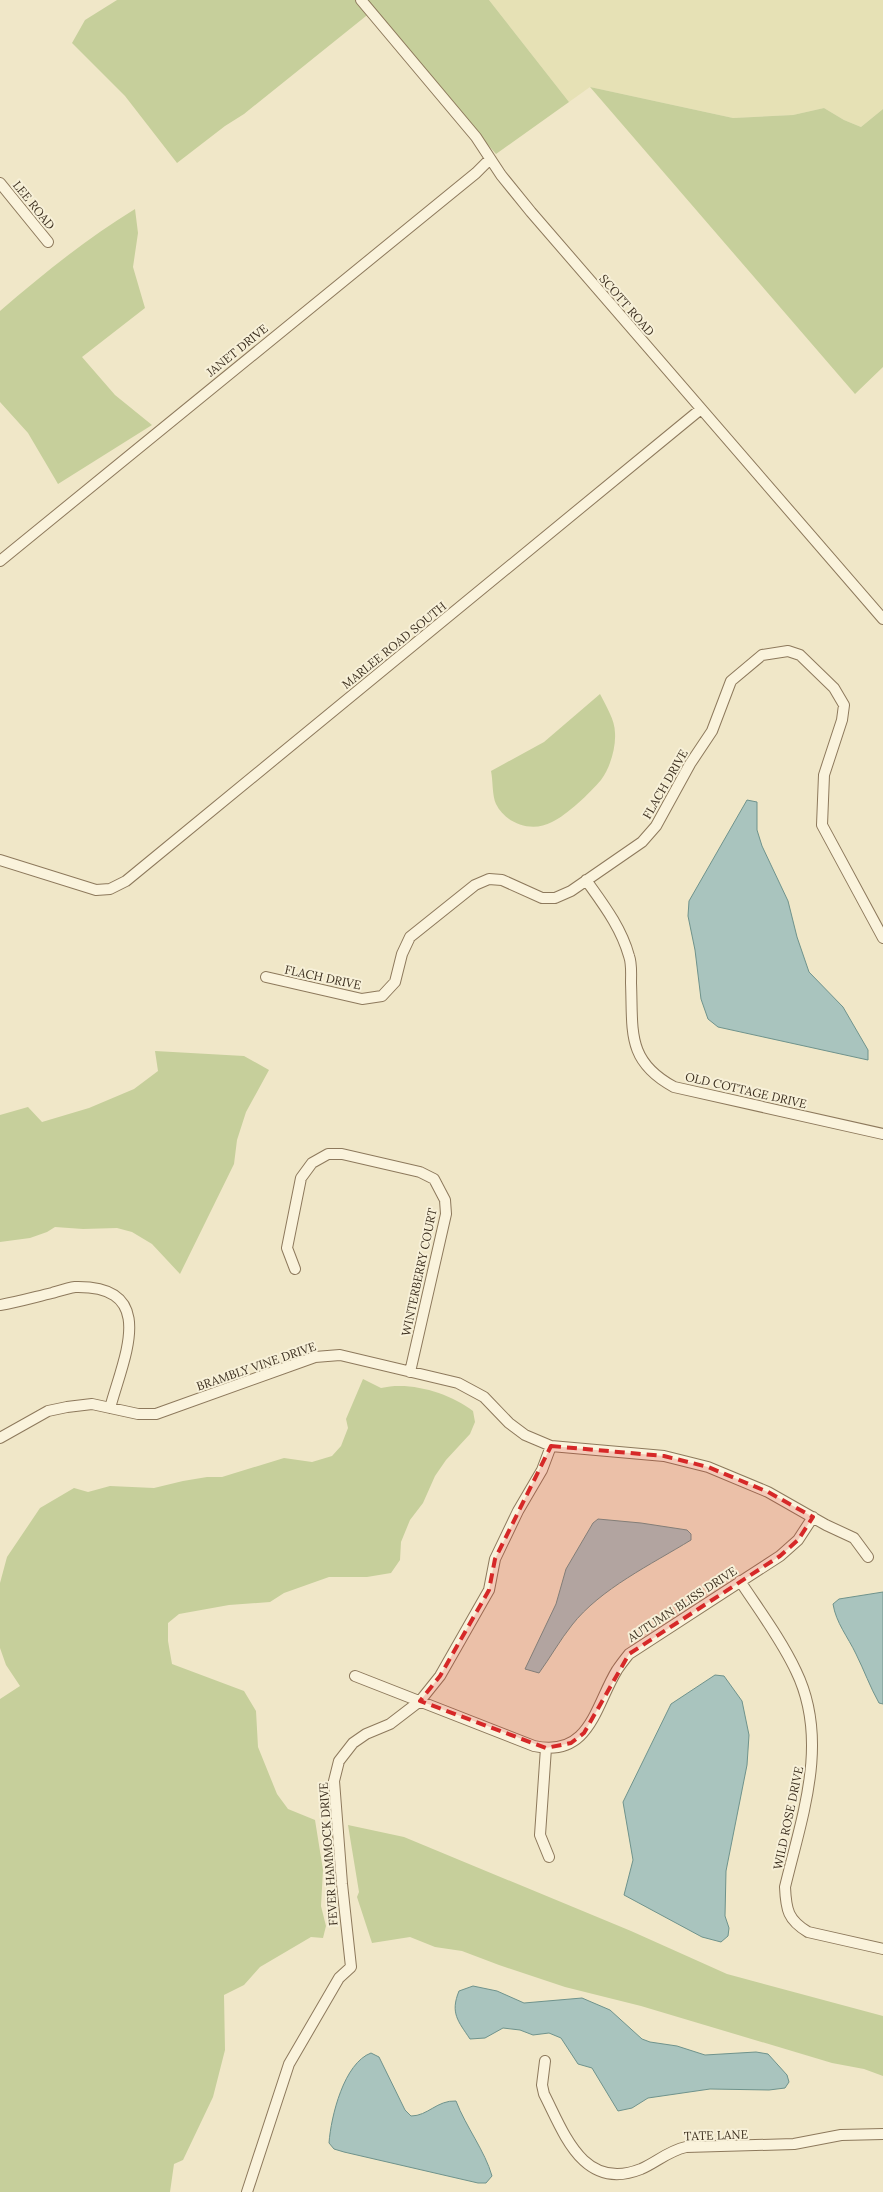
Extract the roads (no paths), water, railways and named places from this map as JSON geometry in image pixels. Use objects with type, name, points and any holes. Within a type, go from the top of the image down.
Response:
[{"type":"street","name":"SCOTT ROAD","points":[[361,0],[458,114],[531,212],[883,619]]},
{"type":"street","name":"JANET DRIVE","points":[[0,561],[490,159]]},
{"type":"street","name":"LEE ROAD","points":[[0,183],[48,242]]},
{"type":"street","name":"MARLEE ROAD SOUTH","points":[[0,860],[86,888],[110,889],[126,881],[701,409]]},
{"type":"street","name":"FLACH DRIVE","points":[[266,977],[362,999],[382,996],[395,982],[402,954],[410,937],[475,885],[489,879],[502,880],[542,898],[555,898],[571,891],[642,842],[656,826],[690,764],[712,731],[731,681],[762,655],[788,651],[800,655],[827,681],[834,688],[844,705],[842,720],[824,774],[822,825],[883,938]]},
{"type":"street","name":"OLD COTTAGE DRIVE","points":[[586,880],[619,926],[630,958],[633,1029],[637,1050],[646,1067],[656,1078],[674,1087],[883,1134]]},
{"type":"street","name":"WINTERBERRY COURT","points":[[295,1269],[287,1248],[301,1178],[312,1163],[328,1154],[342,1154],[420,1172],[434,1179],[445,1200],[446,1214],[410,1372]]},
{"type":"street","points":[[0,1305],[74,1287],[109,1292],[120,1300],[130,1316],[131,1332],[110,1408]]},
{"type":"street","name":"BRAMBLY VINE DRIVE","points":[[0,1438],[48,1411],[92,1404],[138,1414],[156,1414],[315,1357],[340,1355],[458,1383],[484,1396],[509,1423],[526,1435],[551,1446],[664,1456],[708,1467],[768,1492],[854,1538],[868,1557]]},
{"type":"street","name":"FEVER HAMMOCK DRIVE","points":[[248,2192],[289,2064],[339,1978],[351,1967],[334,1781],[339,1761],[353,1743],[366,1734],[390,1724],[420,1701],[440,1676],[490,1590],[495,1559],[518,1511],[542,1470],[551,1446]]},
{"type":"street","name":"AUTUMN BLISS DRIVE","points":[[355,1676],[534,1746],[546,1748],[571,1743],[584,1733],[617,1670],[629,1654],[780,1556],[798,1540],[813,1517]]},
{"type":"street","name":"WILD ROSE DRIVE","points":[[740,1581],[772,1629],[797,1672],[811,1713],[814,1744],[810,1785],[785,1887],[786,1904],[790,1917],[798,1926],[808,1932],[883,1949]]},
{"type":"street","points":[[546,1748],[540,1835],[549,1857]]},
{"type":"street","name":"TATE LANE","points":[[545,2061],[542,2085],[544,2094],[576,2158],[586,2167],[613,2176],[641,2170],[672,2150],[686,2147],[794,2144],[841,2135],[883,2134]]},
{"type":"water","points":[[747,800],[757,802],[757,830],[762,846],[788,901],[797,937],[809,972],[843,1007],[868,1050],[868,1060],[718,1027],[708,1019],[701,999],[695,950],[688,916],[689,901]]},
{"type":"water","points":[[598,1519],[687,1530],[691,1534],[691,1540],[627,1578],[597,1600],[572,1625],[539,1673],[525,1669],[556,1604],[566,1569],[593,1523]]},
{"type":"water","points":[[883,1592],[883,1704],[879,1703],[856,1654],[839,1624],[833,1604],[839,1599]]},
{"type":"water","points":[[715,1675],[724,1676],[742,1701],[749,1735],[747,1765],[726,1871],[725,1916],[729,1928],[728,1936],[721,1942],[702,1937],[624,1895],[633,1860],[623,1802],[671,1704]]},
{"type":"water","points":[[473,1986],[497,1991],[524,2003],[582,1998],[610,2010],[642,2039],[677,2046],[705,2055],[756,2052],[768,2054],[787,2075],[789,2082],[785,2088],[769,2090],[710,2089],[648,2098],[632,2108],[618,2111],[592,2068],[578,2064],[561,2038],[549,2033],[533,2035],[520,2030],[503,2028],[485,2038],[470,2039],[459,2022],[455,2005],[459,1991]]},
{"type":"water","points":[[371,2053],[379,2057],[405,2110],[411,2116],[423,2114],[449,2101],[456,2101],[489,2167],[492,2176],[486,2183],[478,2183],[334,2149],[329,2143],[330,2132],[336,2105],[346,2079],[353,2067]]}]
